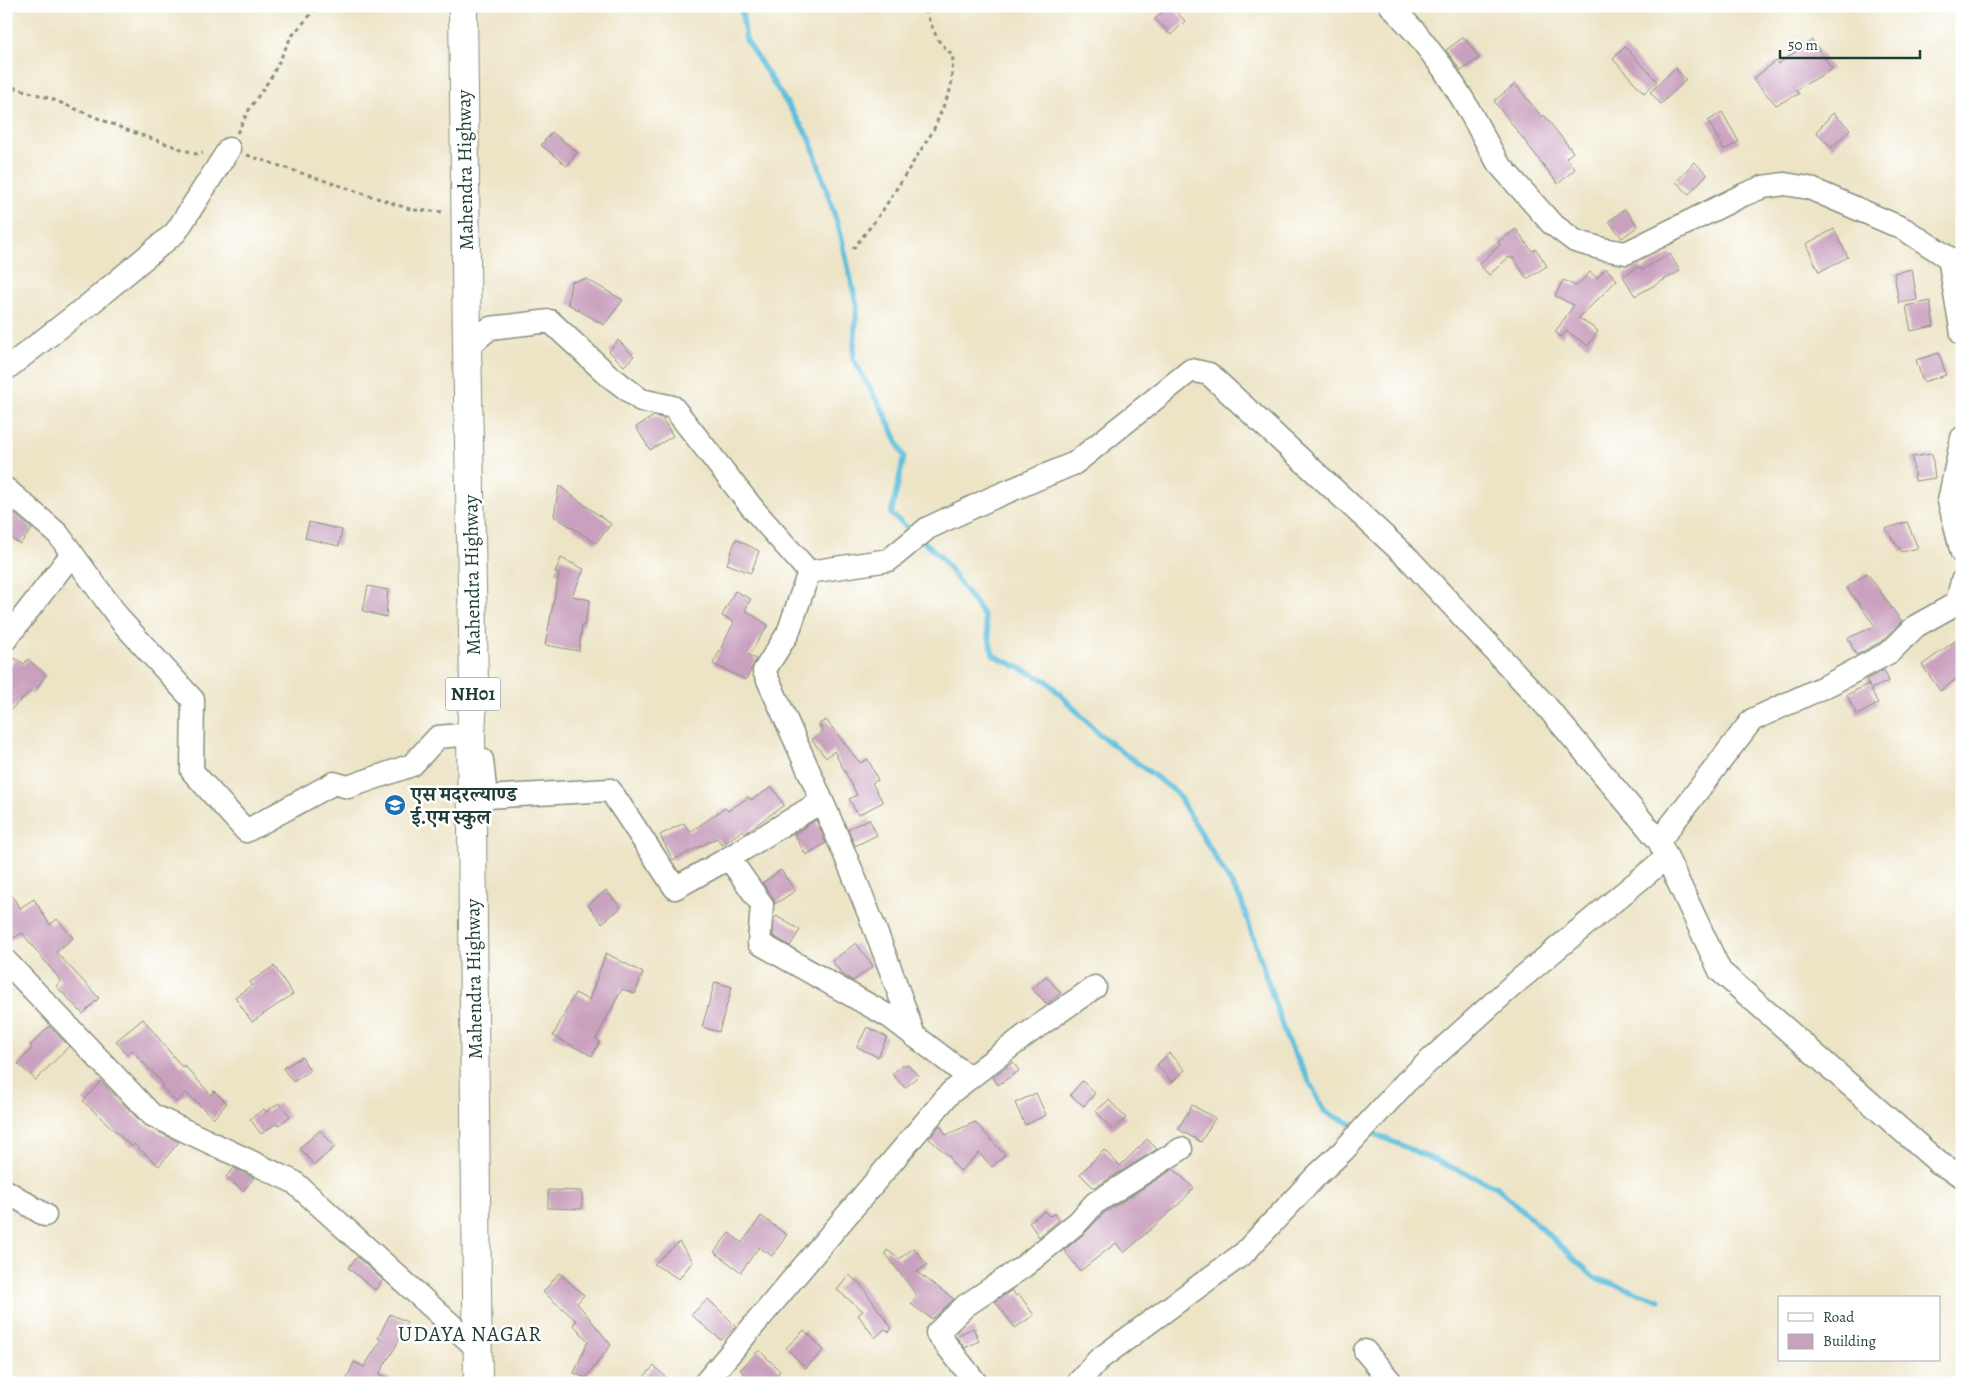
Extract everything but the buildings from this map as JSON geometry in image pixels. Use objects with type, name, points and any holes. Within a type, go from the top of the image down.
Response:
[{"type":"highway","name":"Mahendra Highway","points":[[463,6],[467,347],[474,682],[471,734],[478,1383]]},
{"type":"street","points":[[1391,6],[1416,33],[1443,68],[1465,102],[1498,163],[1551,222],[1575,241],[1626,253],[1743,194],[1763,187],[1785,184],[1809,188],[1904,229],[1955,260],[1962,334]]},
{"type":"street","points":[[6,369],[91,303],[176,232],[229,149]]},
{"type":"street","points":[[467,347],[490,328],[550,321],[607,374],[641,400],[673,407],[754,510],[809,572]]},
{"type":"street","points":[[809,572],[889,560],[928,528],[1075,463],[1191,370],[1209,374],[1409,559],[1547,707],[1663,849],[1720,971],[1939,1163],[1962,1176]]},
{"type":"street","points":[[1962,438],[1949,501],[1962,553]]},
{"type":"street","points":[[6,489],[58,534],[122,622],[193,700],[192,771],[246,831],[334,783],[348,787],[412,765],[438,736],[471,734]]},
{"type":"street","points":[[6,639],[72,554]]},
{"type":"street","points":[[809,572],[788,634],[764,671],[822,801],[901,998],[914,1036]]},
{"type":"street","points":[[1078,1383],[1098,1360],[1244,1253],[1316,1176],[1344,1151],[1406,1082],[1663,849],[1752,720],[1830,684],[1890,652],[1916,626],[1957,603],[1962,581]]},
{"type":"street","points":[[474,682],[486,797],[610,790],[675,888],[729,858],[822,801]]},
{"type":"street","points":[[729,858],[762,905],[759,943],[890,1017],[970,1078]]},
{"type":"street","points":[[6,960],[152,1115],[294,1182],[478,1349]]},
{"type":"street","points":[[705,1383],[950,1093],[1028,1034],[1095,987]]},
{"type":"street","points":[[976,1383],[937,1333],[965,1306],[1023,1267],[1078,1222],[1095,1203],[1181,1149]]},
{"type":"street","points":[[6,1191],[45,1215]]},
{"type":"street","points":[[1365,1351],[1392,1383]]},
{"type":"path","points":[[229,149],[250,108],[272,76],[290,37],[318,6]]},
{"type":"path","points":[[853,249],[881,213],[933,131],[951,88],[953,56],[938,40],[923,6]]},
{"type":"waterway","points":[[741,6],[746,40],[810,139],[841,235],[857,307],[853,359],[886,416],[904,457],[891,514],[914,533]]},
{"type":"waterway","points":[[921,539],[940,556],[984,616],[993,655],[1047,681],[1100,735],[1176,792],[1241,900],[1286,1037],[1325,1112],[1358,1127]]},
{"type":"waterway","points":[[1368,1131],[1497,1187],[1595,1278],[1660,1300]]},
{"type":"place","name":"एस मदरल्याण्ड ई.एम स्कुल","points":[[395,805]]},
{"type":"district","name":"UDAYA NAGAR","points":[[470,1334]]}]
